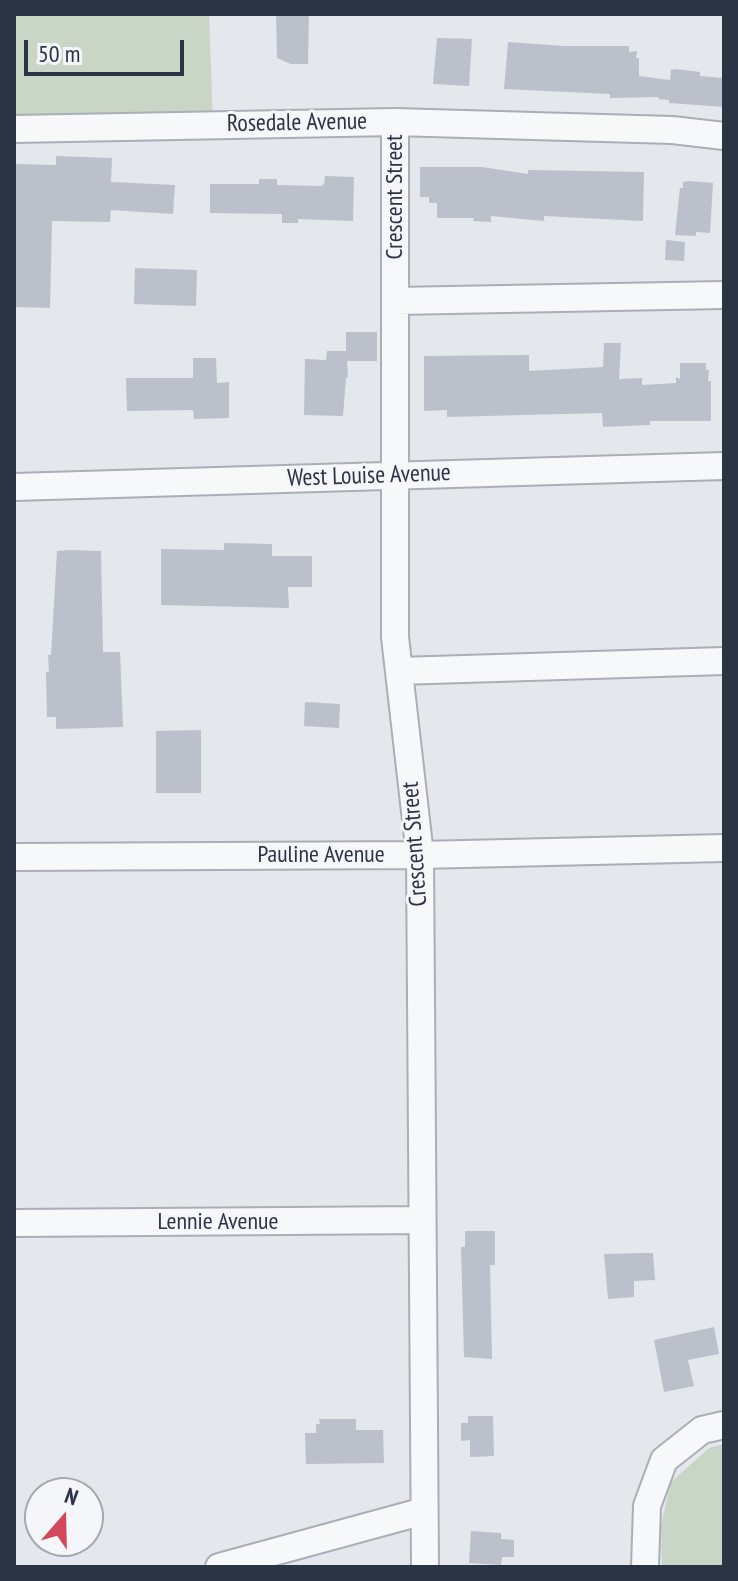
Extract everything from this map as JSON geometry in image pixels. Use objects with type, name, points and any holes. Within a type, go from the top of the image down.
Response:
[{"type":"street","name":"Rosedale Avenue","points":[[14,129],[395,122],[672,130],[724,136]]},
{"type":"street","name":"Crescent Street","points":[[395,122],[395,637],[420,855],[425,1567]]},
{"type":"street","points":[[396,301],[724,295]]},
{"type":"street","name":"West Louise Avenue","points":[[14,487],[724,466]]},
{"type":"street","points":[[399,671],[724,661]]},
{"type":"street","name":"Pauline Avenue","points":[[14,857],[420,855],[724,848]]},
{"type":"street","name":"Lennie Avenue","points":[[14,1223],[422,1220]]},
{"type":"street","points":[[645,1567],[647,1506],[664,1460],[713,1427]]},
{"type":"street","points":[[219,1567],[424,1511]]},
{"type":"green space","points":[[14,14],[209,14],[213,124],[14,129]]},
{"type":"green space","points":[[724,1444],[724,1567],[662,1567],[661,1525],[671,1482],[709,1448]]},
{"type":"building","points":[[276,14],[309,14],[308,64],[291,64],[277,58]]},
{"type":"building","points":[[437,38],[472,39],[469,86],[433,84]]},
{"type":"building","points":[[508,42],[629,46],[629,52],[637,51],[639,76],[670,80],[671,70],[675,69],[724,78],[724,107],[669,103],[669,100],[659,97],[610,98],[610,94],[504,89]]},
{"type":"building","points":[[56,156],[112,158],[111,182],[175,185],[173,214],[111,210],[110,222],[52,221],[50,308],[14,307],[14,164],[56,165]]},
{"type":"building","points":[[420,167],[482,167],[528,174],[528,170],[644,172],[643,221],[544,216],[544,221],[491,216],[491,222],[473,221],[474,218],[437,218],[437,203],[429,203],[429,197],[420,197]]},
{"type":"building","points":[[325,176],[354,177],[353,221],[298,219],[298,223],[282,223],[282,214],[210,213],[210,184],[259,184],[259,179],[277,179],[277,185],[321,186]]},
{"type":"building","points":[[683,182],[713,183],[710,233],[675,235],[680,188],[683,188]]},
{"type":"building","points":[[666,240],[685,242],[684,261],[665,260]]},
{"type":"building","points":[[135,268],[197,270],[196,306],[134,304]]},
{"type":"building","points":[[346,332],[377,332],[377,361],[347,361],[343,416],[304,415],[305,359],[326,360],[327,351],[346,351]]},
{"type":"building","points":[[604,343],[621,343],[619,379],[642,378],[642,385],[676,383],[676,377],[680,379],[680,363],[706,363],[708,381],[711,381],[711,421],[650,421],[650,425],[603,427],[602,413],[447,417],[447,410],[424,411],[424,356],[529,355],[529,371],[603,367]]},
{"type":"building","points":[[193,358],[216,358],[217,383],[229,382],[229,418],[194,419],[193,410],[127,411],[126,378],[193,378]]},
{"type":"building","points":[[224,543],[272,544],[272,556],[312,556],[312,587],[288,587],[289,608],[161,605],[161,549],[224,550]]},
{"type":"building","points":[[57,551],[101,551],[103,652],[120,652],[123,727],[56,729],[56,717],[47,717],[46,672],[49,672],[48,655],[51,655]]},
{"type":"building","points":[[305,702],[340,704],[339,728],[304,726]]},
{"type":"building","points":[[201,730],[201,793],[156,793],[156,731]]},
{"type":"building","points":[[465,1231],[495,1231],[495,1265],[490,1265],[492,1359],[464,1357],[461,1247],[465,1247]]},
{"type":"building","points":[[653,1253],[655,1280],[634,1281],[634,1297],[608,1299],[604,1254]]},
{"type":"building","points":[[714,1327],[719,1354],[688,1360],[694,1386],[664,1392],[654,1340]]},
{"type":"building","points":[[468,1416],[493,1416],[494,1456],[470,1457],[470,1440],[461,1441],[461,1423],[468,1423]]},
{"type":"building","points":[[319,1419],[356,1419],[356,1430],[383,1430],[384,1463],[306,1464],[305,1433],[316,1433]]},
{"type":"building","points":[[471,1531],[501,1533],[501,1539],[514,1540],[514,1557],[502,1557],[501,1565],[469,1563]]}]
